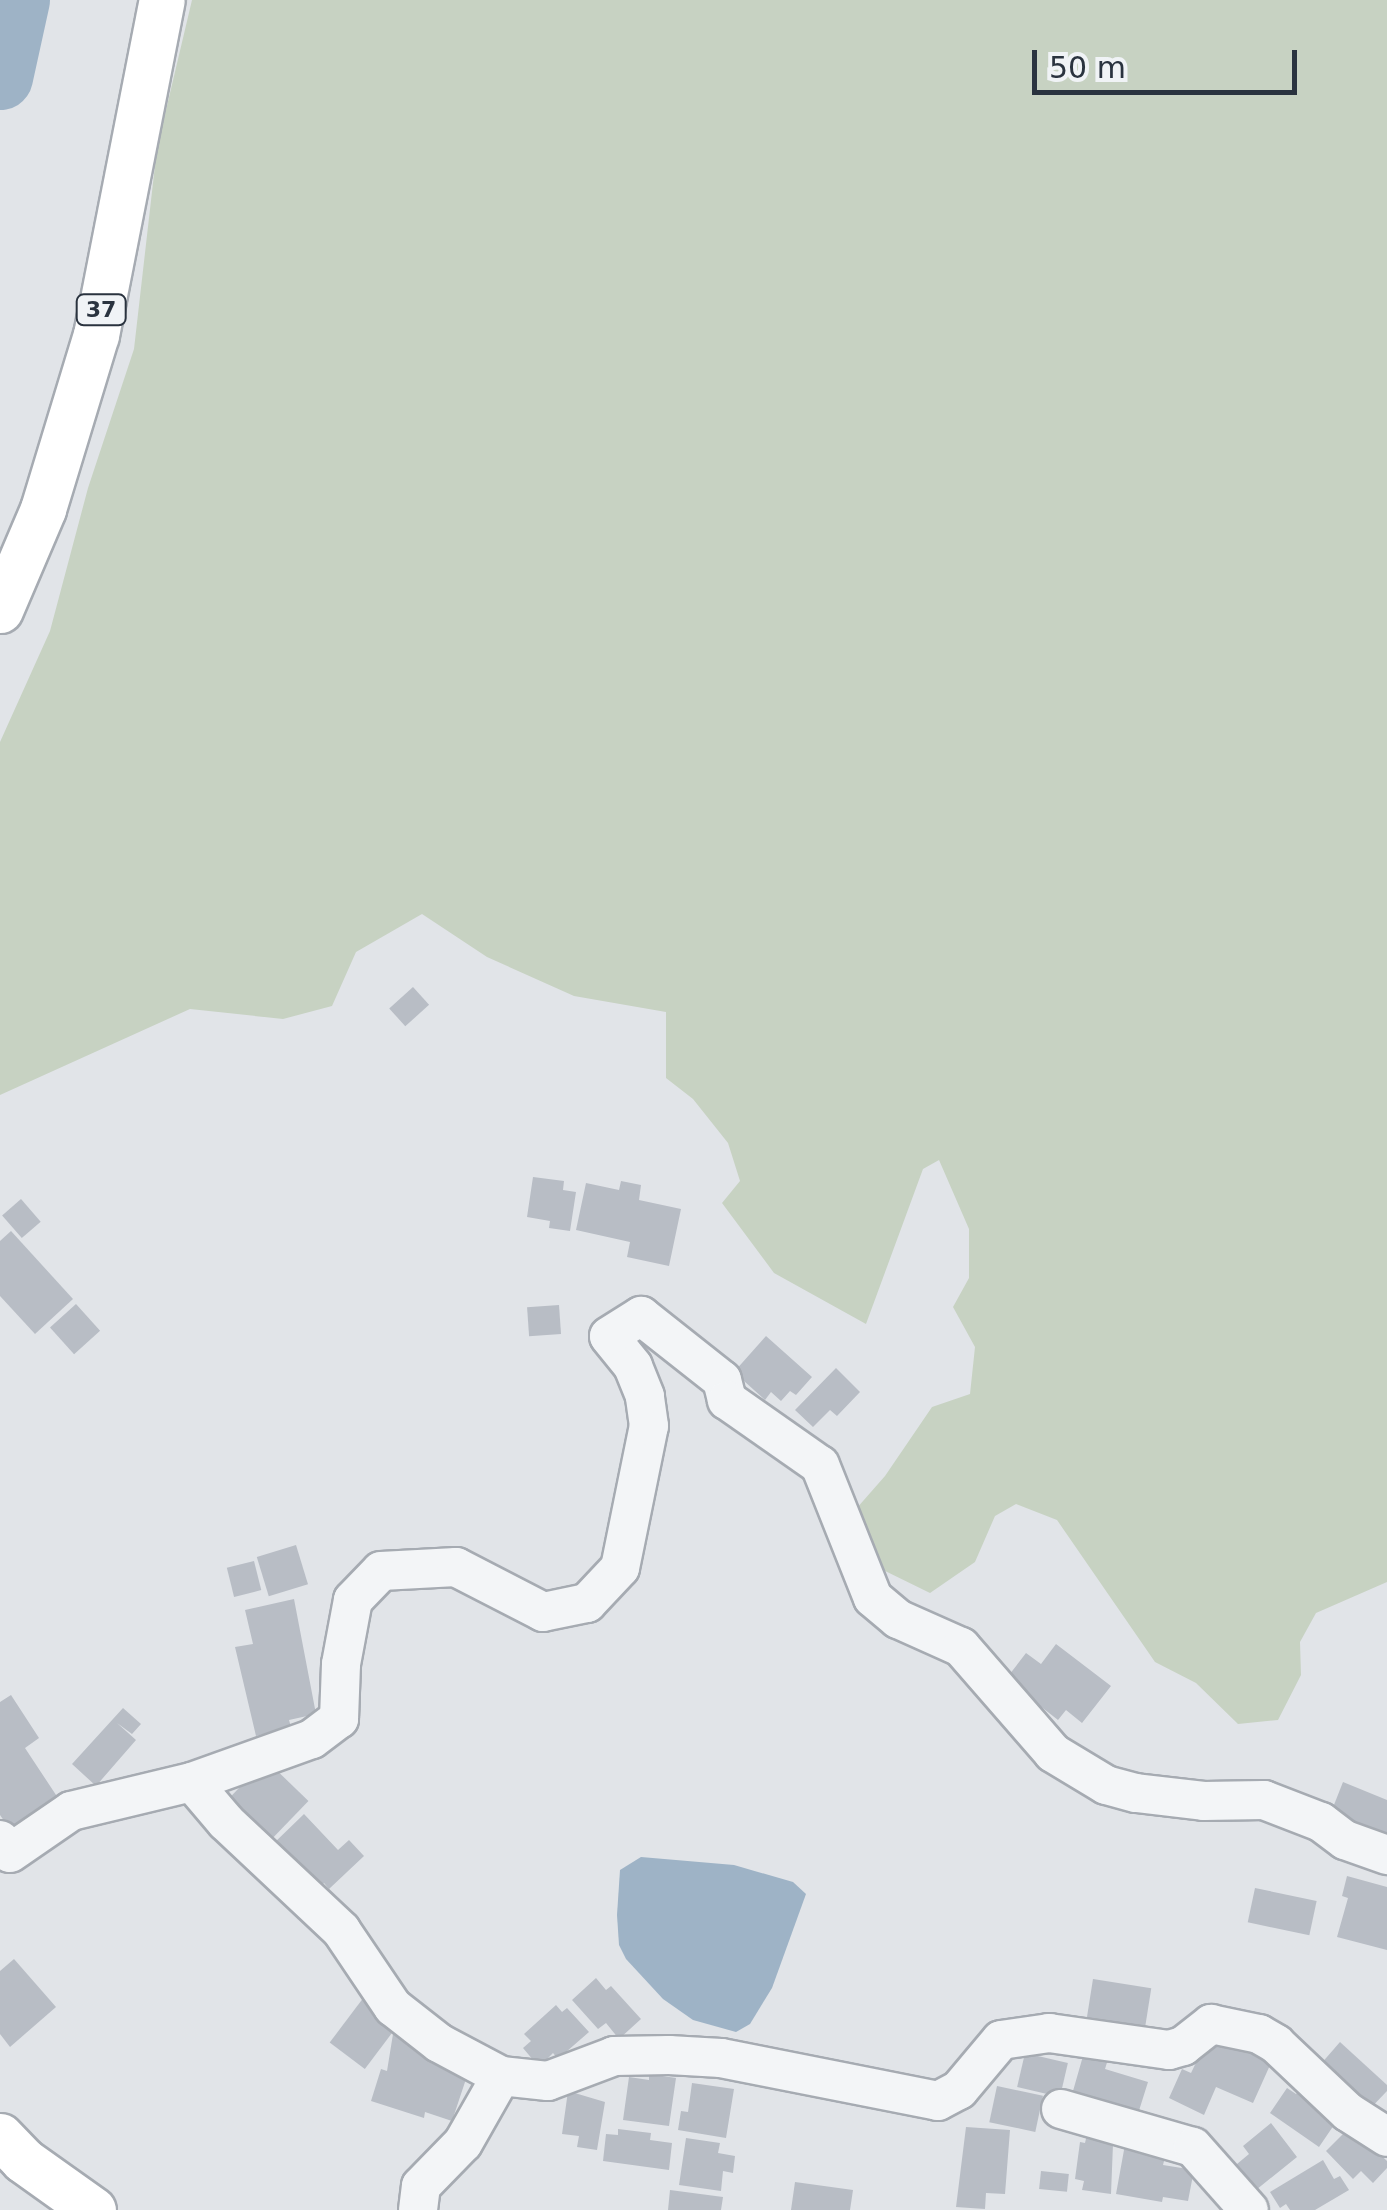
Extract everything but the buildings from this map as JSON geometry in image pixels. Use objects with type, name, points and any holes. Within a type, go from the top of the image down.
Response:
[{"type":"main road","name":"37","points":[[0,610],[42,509],[96,336],[162,0]]},
{"type":"main road","points":[[0,2136],[23,2160],[93,2210]]},
{"type":"street","points":[[0,1840],[10,1854],[71,1811],[192,1782],[312,1739],[339,1719],[341,1664],[353,1600],[381,1571],[456,1567],[543,1612],[588,1603],[620,1568],[649,1426],[645,1396],[633,1366],[610,1336],[641,1316],[722,1380],[728,1400],[820,1465],[872,1598],[898,1619],[961,1647],[1053,1752],[1106,1785],[1136,1793],[1170,1800],[1264,1800],[1321,1822],[1345,1840],[1387,1855]]},
{"type":"street","points":[[192,1782],[266,1862],[341,1930],[394,2006],[439,2042],[500,2076],[548,2081],[614,2056],[669,2055],[721,2058],[938,2101],[959,2090],[1001,2040],[1049,2033],[1169,2050],[1183,2046],[1211,2024],[1258,2034],[1276,2044],[1348,2112],[1387,2136]]},
{"type":"street","points":[[418,2210],[421,2186],[462,2143],[500,2076]]},
{"type":"street","points":[[1061,2109],[1193,2147],[1207,2158],[1233,2197],[1250,2210]]},
{"type":"green space","points":[[192,0],[1387,0],[1387,1582],[1316,1613],[1300,1642],[1301,1675],[1278,1720],[1238,1724],[1196,1683],[1155,1662],[1057,1520],[1016,1504],[995,1516],[975,1562],[930,1593],[877,1567],[856,1509],[885,1476],[932,1407],[970,1394],[975,1347],[953,1307],[969,1278],[969,1229],[939,1160],[923,1169],[866,1324],[774,1273],[722,1203],[740,1181],[728,1143],[693,1099],[666,1078],[666,1012],[574,996],[487,957],[422,914],[356,952],[332,1006],[283,1019],[190,1009],[0,1095],[0,742],[50,631],[88,488],[134,349],[157,148]]},
{"type":"water","points":[[641,1857],[734,1865],[793,1882],[806,1894],[772,1988],[750,2024],[736,2032],[693,2020],[663,1999],[626,1959],[619,1945],[620,1870]]},
{"type":"waterway","points":[[0,77],[17,0]]}]
